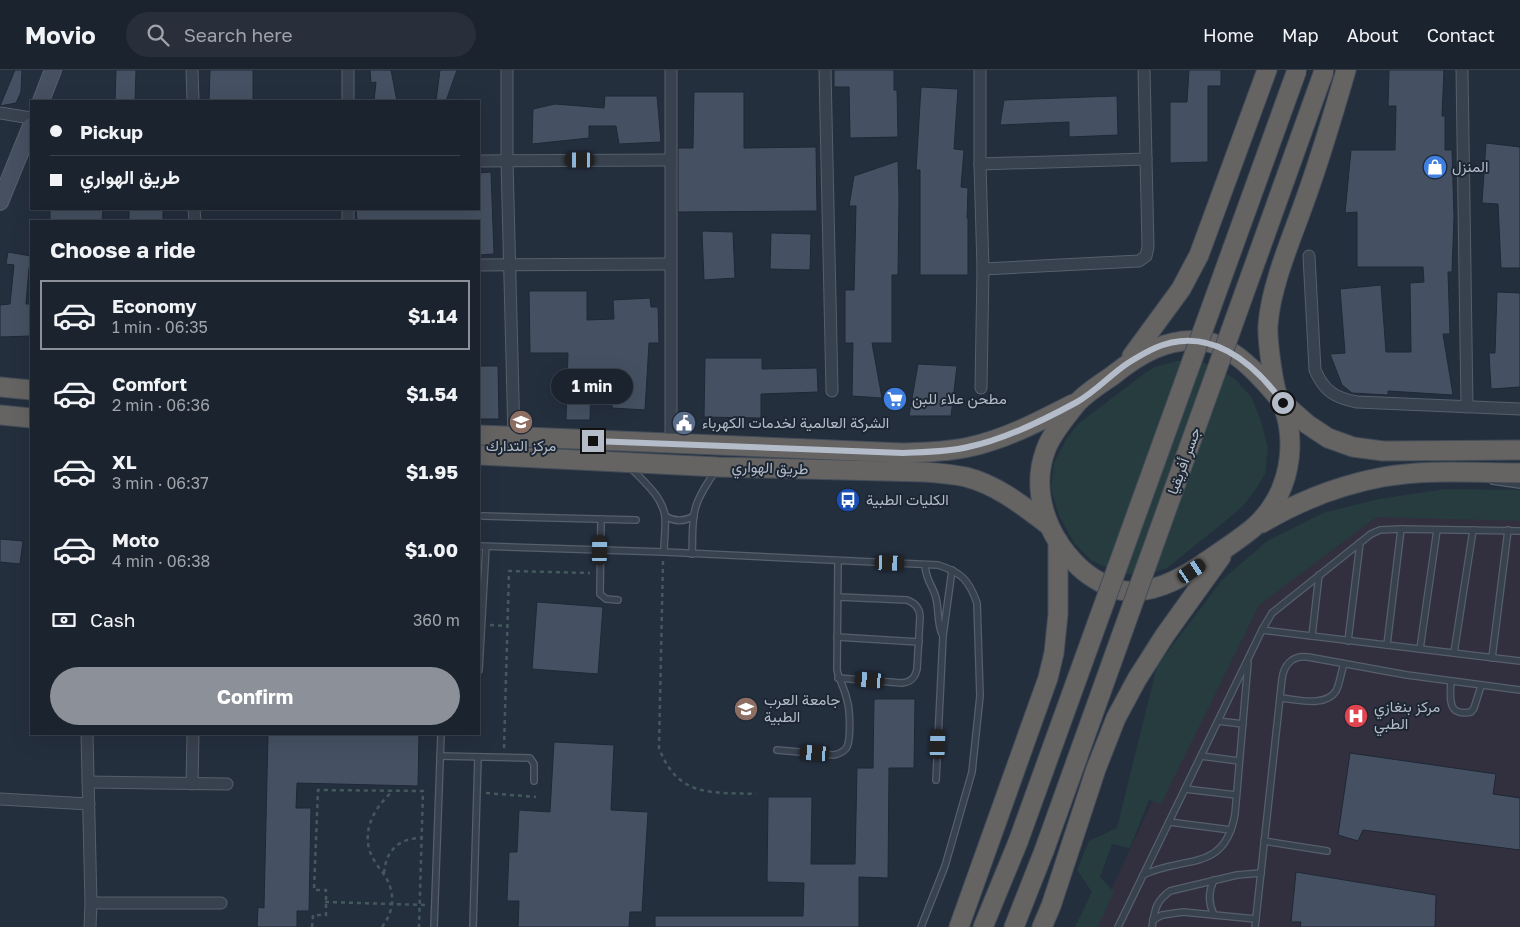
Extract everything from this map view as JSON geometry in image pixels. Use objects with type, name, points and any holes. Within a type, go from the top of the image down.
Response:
[{"type":"highway","points":[[1127,364],[1181,289],[1199,255],[1267,70]]},
{"type":"highway","name":"جسر أفريقيا","points":[[983,927],[1018,842],[1297,70]]},
{"type":"highway","name":"جسر أفريقيا","points":[[1014,927],[1044,851],[1324,70]]},
{"type":"highway","points":[[1254,527],[1267,513],[1282,489],[1289,466],[1290,442],[1288,420],[1280,399],[1270,358],[1268,326],[1275,287],[1324,147],[1346,70]]},
{"type":"highway","points":[[1520,450],[1383,451],[1353,447],[1328,438],[1307,424],[1280,399],[1255,371],[1234,354],[1204,341],[1176,341],[1155,348],[1127,364],[1079,401],[1056,430],[1046,450],[1041,472],[1041,500],[1047,524],[1078,566],[1099,582],[1125,592],[1147,590],[1170,583],[1192,571],[1254,527],[1286,509],[1349,484],[1384,477],[1421,473],[1520,472]]},
{"type":"highway","points":[[0,387],[30,390]]},
{"type":"highway","name":"طريق الهواري","points":[[480,435],[903,453],[942,451],[969,447],[1004,436],[1032,425],[1079,401]]},
{"type":"highway","points":[[0,415],[30,418]]},
{"type":"highway","name":"طريق الهواري","points":[[480,455],[718,467],[949,474],[994,488],[1019,502],[1047,524]]},
{"type":"highway","points":[[959,927],[1048,678],[1054,653],[1058,614],[1058,541]]},
{"type":"highway","points":[[1042,927],[1116,718],[1137,679],[1165,635],[1229,546]]},
{"type":"main road","points":[[41,100],[53,70]]},
{"type":"main road","points":[[0,202],[30,128]]},
{"type":"street","points":[[192,70],[192,100]]},
{"type":"street","points":[[348,70],[348,100]]},
{"type":"street","points":[[507,70],[507,161],[514,438]]},
{"type":"street","points":[[671,70],[671,444]]},
{"type":"street","points":[[825,70],[832,391]]},
{"type":"street","points":[[980,70],[983,269],[981,388]]},
{"type":"street","points":[[983,269],[1139,261],[1146,256],[1148,247],[1144,70]]},
{"type":"street","points":[[1462,70],[1467,407]]},
{"type":"street","points":[[0,113],[30,118]]},
{"type":"street","points":[[980,164],[1146,159]]},
{"type":"street","points":[[480,161],[671,160]]},
{"type":"street","points":[[1309,256],[1315,370],[1319,381],[1335,396],[1357,402],[1520,409]]},
{"type":"street","points":[[480,265],[671,264]]},
{"type":"street","points":[[86,735],[89,804],[90,927]]},
{"type":"street","points":[[192,784],[193,735]]},
{"type":"street","points":[[88,782],[228,784]]},
{"type":"street","points":[[0,799],[89,804]]},
{"type":"street","points":[[91,903],[221,903]]},
{"type":"lane","points":[[626,462],[658,499],[665,516],[664,552]]},
{"type":"lane","points":[[692,554],[694,516],[700,496],[718,467]]},
{"type":"lane","points":[[1475,473],[1494,481],[1520,485]]},
{"type":"lane","points":[[483,516],[636,520]]},
{"type":"lane","points":[[665,516],[676,521],[694,516]]},
{"type":"lane","points":[[601,519],[600,594],[604,598],[618,600]]},
{"type":"lane","points":[[1387,645],[1401,529]]},
{"type":"lane","points":[[1118,927],[1272,613],[1371,534],[1380,530],[1520,531]]},
{"type":"lane","points":[[1420,649],[1437,530]]},
{"type":"lane","points":[[1454,653],[1473,530]]},
{"type":"lane","points":[[1492,658],[1508,530]]},
{"type":"lane","points":[[1348,640],[1360,543]]},
{"type":"lane","points":[[480,648],[482,547],[664,552],[938,565],[952,570],[964,578],[972,589],[977,603],[980,696],[972,772],[945,866],[921,927]]},
{"type":"lane","points":[[777,750],[834,755],[846,749],[848,740],[848,700],[838,678],[837,670],[838,561]]},
{"type":"lane","points":[[925,565],[928,581],[937,599],[938,621],[943,636]]},
{"type":"lane","points":[[936,780],[943,636],[952,570]]},
{"type":"lane","points":[[1312,636],[1319,575]]},
{"type":"lane","points":[[838,597],[906,600],[915,604],[920,612],[917,669],[916,674],[910,681],[902,683],[838,678]]},
{"type":"lane","points":[[1262,630],[1520,661]]},
{"type":"lane","points":[[837,638],[919,642]]},
{"type":"lane","points":[[1255,927],[1283,672],[1286,666],[1297,657],[1308,657],[1481,686],[1520,690]]},
{"type":"lane","points":[[1143,875],[1214,854],[1221,847],[1231,830],[1235,814],[1249,658]]},
{"type":"lane","points":[[1280,698],[1316,701],[1327,699],[1336,690],[1344,664]]},
{"type":"lane","points":[[1450,681],[1450,704],[1453,709],[1464,713],[1471,712],[1474,708],[1481,686]]},
{"type":"lane","points":[[1218,721],[1243,724]]},
{"type":"lane","points":[[434,927],[441,735]]},
{"type":"lane","points":[[440,756],[526,758],[533,761],[535,767],[534,781]]},
{"type":"lane","points":[[1201,756],[1240,761]]},
{"type":"lane","points":[[473,927],[478,757]]},
{"type":"lane","points":[[1185,789],[1236,795]]},
{"type":"lane","points":[[1169,822],[1231,830]]},
{"type":"lane","points":[[1264,841],[1327,851]]},
{"type":"lane","points":[[1152,927],[1157,903],[1162,896],[1170,891],[1237,875],[1261,873]]},
{"type":"lane","points":[[1214,880],[1209,892],[1214,915]]},
{"type":"lane","points":[[1153,920],[1171,912],[1184,912],[1256,920]]},
{"type":"path","points":[[664,552],[659,748],[663,759],[677,778],[696,789],[708,792],[756,794]]},
{"type":"path","points":[[504,757],[509,571],[590,573]]},
{"type":"path","points":[[481,625],[508,626]]},
{"type":"path","points":[[312,927],[313,915],[326,915],[326,890],[314,890],[318,790],[424,791],[420,927]]},
{"type":"path","points":[[382,927],[388,919],[392,904],[392,891],[384,874],[373,859],[368,832],[374,812],[393,791]]},
{"type":"path","points":[[477,792],[536,797]]},
{"type":"path","points":[[384,874],[388,856],[397,845],[409,838],[422,838]]},
{"type":"path","points":[[326,902],[435,905]]},
{"type":"shaded area","name":"مركز بنغازي الطبي","points":[[1379,499],[1520,504],[1520,927],[1094,927],[1253,584]]},
{"type":"green space","points":[[1177,361],[1200,361],[1219,369],[1236,380],[1252,398],[1262,424],[1268,448],[1265,474],[1254,492],[1240,509],[1167,568],[1146,575],[1119,573],[1092,561],[1074,543],[1059,515],[1051,489],[1054,463],[1067,438],[1078,424],[1145,373],[1155,367]]},
{"type":"green space","points":[[1445,489],[1520,490],[1520,521],[1376,517],[1259,605],[1161,804],[1149,800],[1130,848],[1112,844],[1100,877],[1114,892],[1098,927],[1075,927],[1092,892],[1077,870],[1089,841],[1117,828],[1157,666],[1222,580],[1267,541],[1323,513],[1379,499]]},
{"type":"building","points":[[15,70],[22,70],[21,92],[16,103],[0,106]]},
{"type":"building","points":[[116,70],[136,70],[135,100],[115,100]]},
{"type":"building","points":[[210,70],[253,70],[253,100],[209,100]]},
{"type":"building","points":[[370,70],[391,70],[397,100],[374,100],[376,82],[371,83]]},
{"type":"building","points":[[440,70],[457,70],[446,100],[436,100]]},
{"type":"building","points":[[834,70],[894,70],[894,90],[897,90],[898,137],[850,138],[849,87],[834,87]]},
{"type":"building","points":[[1189,70],[1221,70],[1221,86],[1208,86],[1208,162],[1170,163],[1170,102],[1187,102]]},
{"type":"building","points":[[1389,70],[1444,70],[1442,116],[1445,116],[1445,150],[1452,150],[1454,217],[1452,272],[1448,272],[1450,334],[1443,334],[1453,395],[1388,391],[1388,395],[1352,393],[1342,385],[1330,354],[1345,353],[1340,289],[1381,285],[1386,352],[1411,352],[1410,283],[1424,282],[1423,267],[1357,267],[1357,212],[1345,213],[1351,150],[1395,150],[1396,106],[1388,106]]},
{"type":"building","points":[[921,87],[958,89],[954,149],[964,150],[961,187],[968,188],[968,275],[920,275],[920,170],[916,170]]},
{"type":"building","points":[[694,92],[744,92],[744,148],[816,147],[817,211],[678,212],[678,148],[693,148]]},
{"type":"building","points":[[605,96],[657,96],[661,142],[619,144],[616,126],[589,126],[589,138],[532,144],[533,109],[555,104],[604,108]]},
{"type":"building","points":[[1117,96],[1118,135],[1069,137],[1069,122],[1000,125],[1004,100]]},
{"type":"building","points":[[1486,143],[1520,147],[1520,268],[1501,268],[1498,204],[1482,203]]},
{"type":"building","points":[[898,161],[898,275],[892,275],[892,343],[872,343],[882,398],[852,396],[853,343],[845,343],[845,290],[854,290],[856,206],[849,206],[854,176]]},
{"type":"building","points":[[491,172],[494,254],[480,255],[480,220],[357,220],[356,210],[480,210],[480,173]]},
{"type":"building","points":[[50,210],[103,210],[102,220],[50,220]]},
{"type":"building","points":[[129,210],[163,210],[163,220],[129,220]]},
{"type":"building","points":[[702,231],[733,232],[735,278],[704,280]]},
{"type":"building","points":[[771,233],[811,234],[810,270],[770,269]]},
{"type":"building","points":[[8,252],[30,256],[26,304],[30,304],[30,336],[0,337],[0,305],[10,304],[14,265],[6,264]]},
{"type":"building","points":[[529,291],[587,291],[587,320],[614,319],[613,300],[650,298],[651,307],[658,307],[659,343],[649,343],[645,410],[612,408],[614,378],[591,377],[590,420],[566,420],[568,353],[530,353]]},
{"type":"building","points":[[1497,292],[1520,293],[1520,387],[1491,389],[1489,353],[1495,353]]},
{"type":"building","points":[[705,358],[762,358],[762,369],[817,368],[818,392],[761,394],[761,418],[704,417]]},
{"type":"building","points":[[918,364],[957,366],[951,416],[909,416]]},
{"type":"building","points":[[480,366],[498,366],[499,419],[480,419]]},
{"type":"building","points":[[0,539],[23,541],[20,564],[0,562]]},
{"type":"building","points":[[537,602],[603,607],[598,674],[532,669]]},
{"type":"building","points":[[874,699],[915,699],[914,768],[889,768],[888,878],[859,877],[859,927],[655,927],[655,916],[803,916],[804,883],[767,882],[768,797],[812,797],[811,864],[855,864],[857,768],[873,768]]},
{"type":"building","points":[[268,735],[419,735],[418,786],[297,783],[296,808],[311,808],[309,911],[297,911],[297,927],[257,927],[258,907],[264,908]]},
{"type":"building","points":[[554,742],[614,745],[611,810],[648,812],[642,912],[630,912],[629,927],[518,927],[519,901],[507,901],[509,852],[517,852],[519,810],[550,812]]},
{"type":"building","points":[[1350,753],[1496,774],[1493,794],[1520,798],[1520,850],[1363,830],[1358,841],[1338,835]]},
{"type":"building","points":[[1296,872],[1436,895],[1435,927],[1300,927],[1301,922],[1291,922]]},
{"type":"place","name":"المنزل","points":[[1435,167]]},
{"type":"place","name":"مطحن علاء للبن","points":[[895,399]]},
{"type":"place","name":"مركز التدارك","points":[[521,422]]},
{"type":"place","name":"الشركة العالمية لخدمات الكهرباء","points":[[684,423]]},
{"type":"place","name":"الكليات الطبية","points":[[848,500]]},
{"type":"place","name":"جامعة العرب الطبية","points":[[746,709]]},
{"type":"place","name":"مركز بنغازي الطبي","points":[[1356,716]]},
{"type":"route","points":[[593,441],[903,453],[942,451],[969,447],[1032,425],[1079,401],[1127,364],[1155,348],[1176,341],[1204,341],[1234,354],[1255,371],[1283,403]]}]
